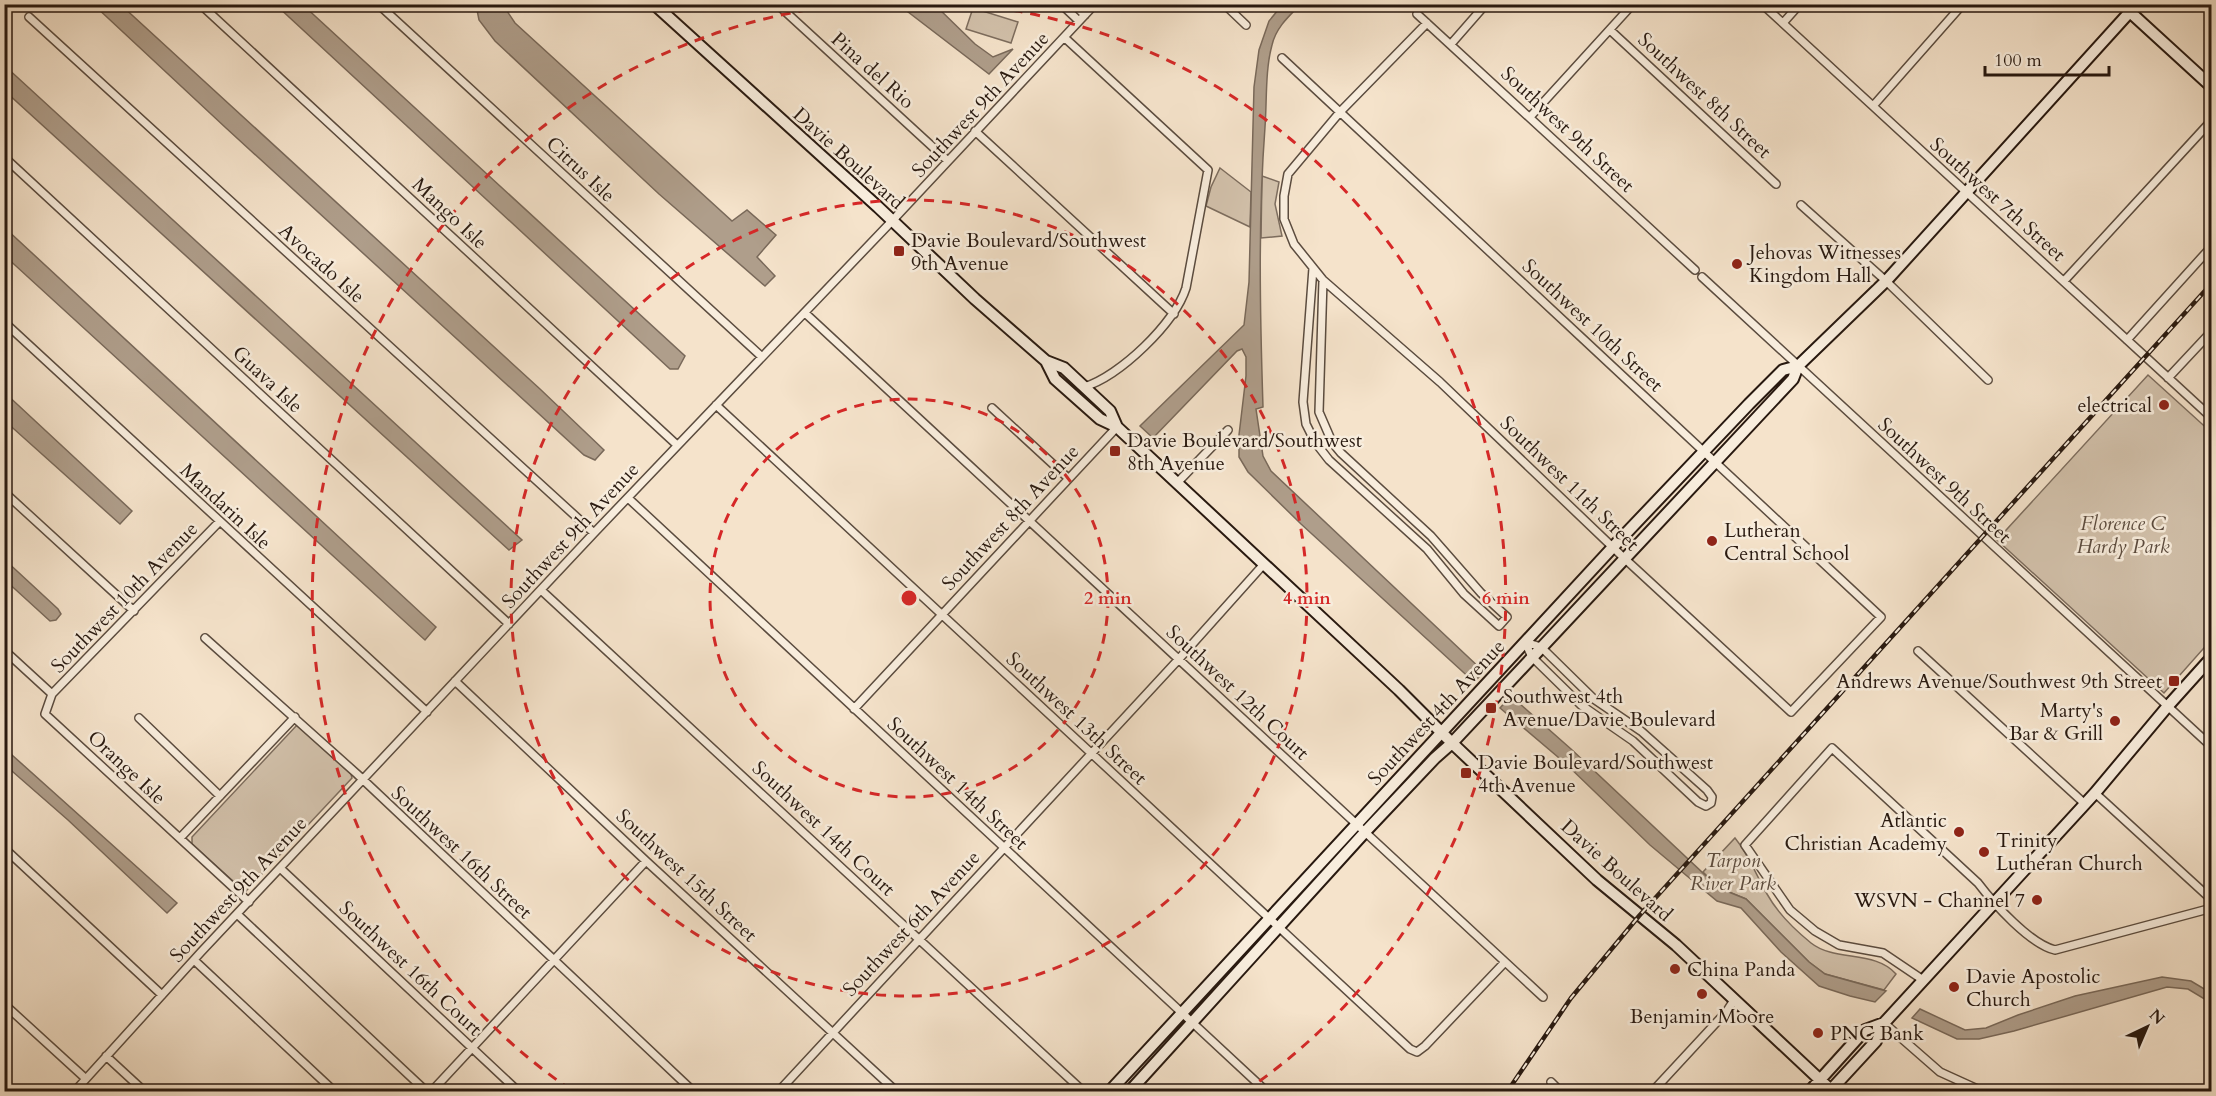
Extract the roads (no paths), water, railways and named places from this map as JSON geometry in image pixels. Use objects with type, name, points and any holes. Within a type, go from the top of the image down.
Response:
[{"type":"main road","name":"Davie Boulevard","points":[[654,4],[1046,362],[1055,379],[1100,419],[1117,428],[1177,483],[1597,880],[1676,945],[1831,1091]]},
{"type":"main road","points":[[2130,7],[2211,87]]},
{"type":"main road","name":"Southwest 4th Avenue","points":[[1129,1092],[1365,832],[1452,743],[1793,379],[1798,366],[1886,281],[2130,7]]},
{"type":"main road","name":"Davie Boulevard","points":[[1046,362],[1064,368],[1110,411],[1117,428]]},
{"type":"main road","name":"Southwest 4th Avenue","points":[[1109,1092],[1704,451],[1783,370],[1798,366]]},
{"type":"main road","points":[[1831,1091],[1876,1041],[1884,1023],[2095,794],[2167,706],[2211,657]]},
{"type":"main road","points":[[1809,1092],[1865,1030],[1884,1023]]},
{"type":"street","name":"Mango Isle","points":[[200,4],[677,445]]},
{"type":"street","name":"Citrus Isle","points":[[378,4],[762,357]]},
{"type":"street","name":"Pina del Rio","points":[[777,4],[948,161]]},
{"type":"street","points":[[1061,4],[1082,18]]},
{"type":"street","points":[[1073,4],[1082,18]]},
{"type":"street","name":"Southwest 9th Avenue","points":[[74,1092],[280,868],[1095,4]]},
{"type":"street","points":[[1224,4],[1246,25]]},
{"type":"street","points":[[1451,44],[1486,4]]},
{"type":"street","points":[[1530,117],[1634,4]]},
{"type":"street","name":"Southwest 7th Street","points":[[1762,4],[2211,418]]},
{"type":"street","points":[[1783,23],[1800,4]]},
{"type":"street","points":[[1873,106],[1963,4]]},
{"type":"street","name":"Southwest 9th Street","points":[[1418,14],[1695,270]]},
{"type":"street","name":"Avocado Isle","points":[[29,17],[594,534]]},
{"type":"street","points":[[1313,268],[1303,402],[1306,424],[1315,442],[1329,460],[1427,549],[1464,594],[1499,626],[1507,617],[1481,593],[1431,536],[1358,469],[1332,441],[1319,412],[1323,280],[1294,244],[1284,219],[1284,196],[1288,174],[1340,112],[1427,23]]},
{"type":"street","name":"Southwest 8th Street","points":[[1610,30],[1776,184]]},
{"type":"street","points":[[1065,38],[1209,170],[1182,301],[1174,314],[1141,349],[1107,378],[1084,387]]},
{"type":"street","name":"Southwest 10th Street","points":[[1282,58],[1881,617],[1791,712]]},
{"type":"street","points":[[2064,281],[2211,120]]},
{"type":"street","points":[[975,131],[1174,314]]},
{"type":"street","name":"Guava Isle","points":[[4,157],[509,624]]},
{"type":"street","points":[[1801,204],[1886,281],[1988,380]]},
{"type":"street","points":[[2127,340],[2211,246]]},
{"type":"street","name":"Southwest 9th Street","points":[[1702,277],[2211,747]]},
{"type":"street","name":"Southwest 11th Street","points":[[1323,280],[1440,382],[1624,558],[1791,712]]},
{"type":"street","name":"Southwest 12th Court","points":[[805,313],[1543,997]]},
{"type":"street","name":"Mandarin Isle","points":[[4,322],[427,712]]},
{"type":"street","points":[[2168,378],[2211,330]]},
{"type":"street","name":"Southwest 13th Street","points":[[716,405],[1410,1049],[1416,1052],[1425,1046],[1505,962]]},
{"type":"street","points":[[992,408],[1068,478]]},
{"type":"street","name":"Southwest 8th Avenue","points":[[854,709],[1117,428]]},
{"type":"street","points":[[1177,483],[1228,430]]},
{"type":"street","points":[[1349,478],[1358,469]]},
{"type":"street","points":[[4,492],[134,611]]},
{"type":"street","name":"Southwest 14th Street","points":[[628,498],[1266,1092]]},
{"type":"street","name":"Southwest 10th Avenue","points":[[52,694],[219,522]]},
{"type":"street","name":"Southwest 6th Avenue","points":[[778,1092],[1264,564]]},
{"type":"street","name":"Southwest 14th Court","points":[[541,590],[1084,1092]]},
{"type":"street","name":"Southwest 16th Street","points":[[205,638],[363,780],[694,1092]]},
{"type":"street","points":[[1526,642],[1541,647],[1594,699],[1633,724],[1707,790],[1712,797],[1711,803],[1706,806],[1698,802],[1633,741],[1581,705],[1532,657],[1526,642]]},
{"type":"street","points":[[4,650],[52,694]]},
{"type":"street","points":[[1918,651],[2085,804]]},
{"type":"street","name":"Southwest 15th Street","points":[[456,681],[646,861],[897,1092]]},
{"type":"street","name":"Orange Isle","points":[[52,694],[45,714],[249,902]]},
{"type":"street","points":[[180,838],[295,717]]},
{"type":"street","points":[[138,718],[220,796]]},
{"type":"street","points":[[1923,980],[1883,953],[1839,945],[1815,931],[1790,910],[1745,845],[1832,748],[1978,883],[1993,903],[2043,947],[2055,950],[2211,908]]},
{"type":"street","points":[[2095,794],[2211,900]]},
{"type":"street","points":[[4,848],[162,995]]},
{"type":"street","points":[[237,914],[429,1092],[646,861]]},
{"type":"street","name":"Southwest 16th Court","points":[[280,868],[519,1092]]},
{"type":"street","points":[[194,960],[334,1092]]},
{"type":"street","points":[[1652,1092],[1727,1011],[1734,1000]]},
{"type":"street","points":[[4,1004],[85,1078]]},
{"type":"street","points":[[1884,1023],[1940,1072],[1984,1092]]},
{"type":"street","points":[[106,1056],[145,1092]]},
{"type":"street","points":[[1551,1082],[1561,1092]]},
{"type":"railway","points":[[1507,1092],[1571,998],[1639,916],[2212,283]]},
{"type":"place","name":"Davie Boulevard/Southwest 9th Avenue","points":[[899,251]]},
{"type":"place","name":"Jehovas Witnesses Kingdom Hall","points":[[1737,264]]},
{"type":"place","name":"electrical","points":[[2164,405]]},
{"type":"place","name":"Davie Boulevard/Southwest 8th Avenue","points":[[1115,451]]},
{"type":"place","name":"Lutheran Central School","points":[[1712,541]]},
{"type":"place","name":"Andrews Avenue/Southwest 9th Street","points":[[2174,681]]},
{"type":"place","name":"Southwest 4th Avenue/Davie Boulevard","points":[[1491,708]]},
{"type":"place","name":"Marty's Bar & Grill","points":[[2115,721]]},
{"type":"place","name":"Davie Boulevard/Southwest 4th Avenue","points":[[1466,773]]},
{"type":"place","name":"Atlantic Christian Academy","points":[[1959,832]]},
{"type":"place","name":"Trinity Lutheran Church","points":[[1984,852]]},
{"type":"place","name":"WSVN - Channel 7","points":[[2037,900]]},
{"type":"place","name":"China Panda","points":[[1675,969]]},
{"type":"place","name":"Davie Apostolic Church","points":[[1954,987]]},
{"type":"place","name":"Benjamin Moore","points":[[1702,994]]},
{"type":"place","name":"PNC Bank","points":[[1818,1033]]},
{"type":"park label","name":"Florence C Hardy Park","points":[[2123,534]]},
{"type":"park label","name":"Tarpon River Park","points":[[1733,872]]}]
